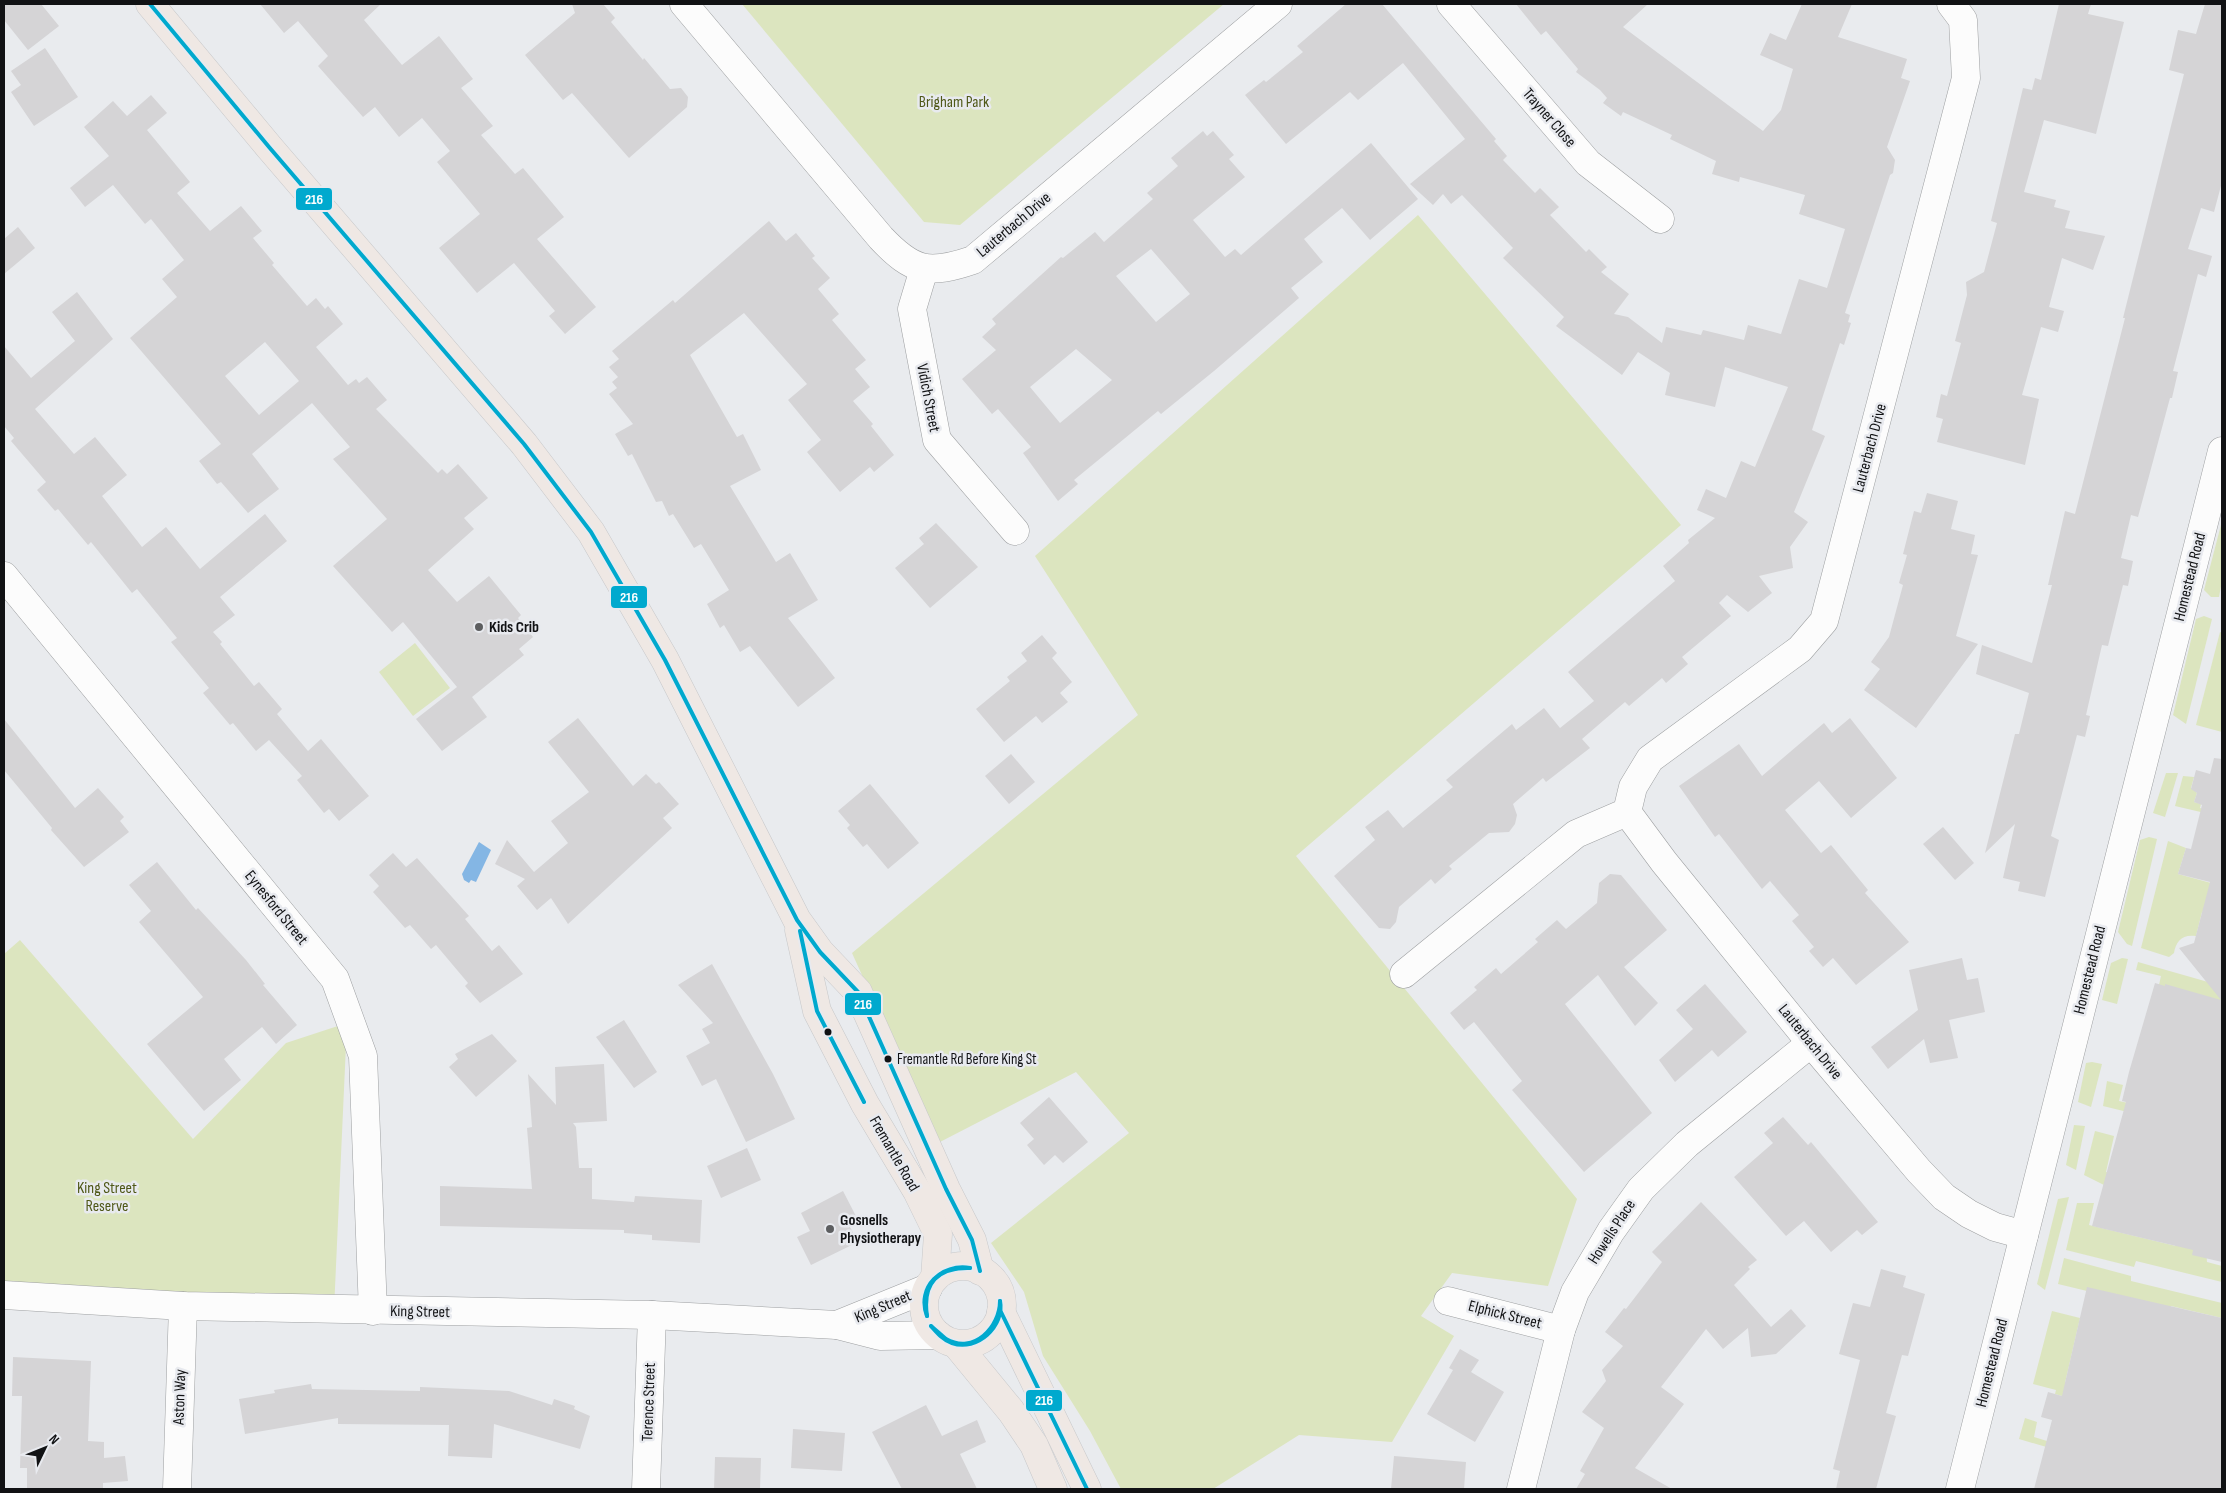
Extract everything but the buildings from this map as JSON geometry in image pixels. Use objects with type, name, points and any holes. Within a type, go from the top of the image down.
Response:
[{"type":"main road","name":"Fremantle Road","points":[[150,4],[524,444],[591,532],[665,660],[797,920],[820,952],[858,992],[946,1189],[972,1240],[980,1271]]},
{"type":"main road","name":"Fremantle Road","points":[[797,920],[816,1011],[865,1104],[917,1191],[938,1234],[931,1283]]},
{"type":"main road","points":[[947,1339],[974,1343],[985,1336],[997,1324],[1001,1312],[1001,1299],[997,1288],[990,1278],[980,1271],[968,1267],[944,1270],[931,1283],[924,1299],[924,1311],[928,1323],[947,1339],[1011,1411],[1030,1438],[1053,1489]]},
{"type":"main road","points":[[1001,1312],[1087,1489]]},
{"type":"street","name":"Lauterbach Drive","points":[[684,4],[899,258],[924,269],[948,268],[973,260],[1278,4]]},
{"type":"street","name":"Trayner Close","points":[[1451,4],[1588,163],[1660,219]]},
{"type":"street","name":"Lauterbach Drive","points":[[1951,4],[1963,20],[1966,78],[1824,621],[1800,649],[1650,759],[1632,787],[1627,812],[1664,862],[1810,1043],[1906,1158],[1944,1197],[1995,1227],[2024,1235]]},
{"type":"street","name":"Vidich Street","points":[[924,269],[912,309],[937,440],[1015,530]]},
{"type":"street","name":"Homestead Road","points":[[1960,1489],[2222,451]]},
{"type":"street","name":"Eynesford Street","points":[[4,576],[335,980],[363,1056],[373,1311]]},
{"type":"street","points":[[1404,974],[1576,834],[1627,812]]},
{"type":"street","name":"Howells Place","points":[[1521,1489],[1561,1330],[1575,1292],[1611,1231],[1640,1189],[1686,1144],[1810,1043]]},
{"type":"street","name":"King Street","points":[[837,1325],[931,1283]]},
{"type":"street","name":"King Street","points":[[4,1295],[183,1306],[652,1315],[837,1325],[880,1336],[947,1339]]},
{"type":"street","name":"Elphick Street","points":[[1448,1301],[1528,1319],[1561,1330]]},
{"type":"street","name":"Aston Way","points":[[177,1489],[183,1306]]},
{"type":"street","name":"Terence Street","points":[[646,1489],[652,1315]]},
{"type":"green space","name":"Brigham Park","points":[[742,4],[1224,4],[960,225],[924,222]]},
{"type":"green space","points":[[1418,215],[1681,525],[1296,856],[1577,1199],[1548,1286],[1452,1273],[1421,1316],[1454,1336],[1392,1442],[1299,1435],[1213,1489],[1121,1489],[1090,1431],[1043,1356],[1024,1292],[991,1243],[1129,1133],[1076,1072],[938,1143],[852,953],[1138,715],[1035,556]]},
{"type":"green space","points":[[2222,521],[2222,581],[2219,597],[2211,597],[2204,590]]},
{"type":"green space","points":[[2204,616],[2212,619],[2186,724],[2173,715],[2196,619]]},
{"type":"green space","points":[[2220,632],[2222,633],[2222,732],[2196,725]]},
{"type":"green space","points":[[415,643],[450,688],[413,716],[379,672]]},
{"type":"green space","points":[[2166,773],[2178,773],[2165,817],[2153,813]]},
{"type":"green space","points":[[2183,776],[2194,777],[2191,788],[2197,793],[2194,802],[2201,804],[2200,808],[2222,814],[2222,817],[2175,806]]},
{"type":"green space","points":[[2149,837],[2157,839],[2132,946],[2127,944],[2118,932],[2140,840]]},
{"type":"green space","points":[[2168,841],[2186,848],[2178,874],[2222,886],[2222,907],[2217,906],[2202,912],[2196,936],[2187,936],[2180,939],[2174,953],[2169,957],[2141,948]]},
{"type":"green space","name":"King Street Reserve","points":[[20,940],[193,1139],[286,1043],[347,1023],[334,1310],[4,1295],[4,954]]},
{"type":"green space","points":[[2122,958],[2128,959],[2117,1004],[2102,1000],[2111,963]]},
{"type":"green space","points":[[2138,962],[2222,986],[2222,1001],[2159,985],[2161,976],[2136,970]]},
{"type":"green space","points":[[2222,1044],[2222,1132],[2217,1151],[2222,1152],[2222,1168],[2213,1166],[2205,1201],[2222,1205],[2222,1214],[2203,1210],[2207,1262],[2222,1266],[2222,1282],[2136,1261],[2134,1267],[2066,1250],[2077,1203],[2094,1203],[2089,1225],[2176,1246],[2104,1185],[2084,1175],[2095,1131],[2114,1136],[2106,1172],[2184,1193],[2152,1118],[2103,1106],[2107,1081],[2123,1085],[2119,1101],[2146,1107],[2219,1055]]},
{"type":"green space","points":[[2086,1063],[2102,1064],[2091,1107],[2078,1102]]},
{"type":"green space","points":[[2074,1125],[2085,1126],[2076,1170],[2066,1165]]},
{"type":"green space","points":[[2069,1197],[2045,1290],[2037,1284],[2058,1199]]},
{"type":"green space","points":[[2064,1258],[2131,1276],[2131,1281],[2222,1303],[2222,1318],[2171,1306],[2167,1319],[2222,1372],[2222,1377],[2179,1367],[2209,1426],[2222,1429],[2222,1436],[2208,1433],[2193,1478],[2222,1485],[2222,1488],[2197,1482],[2189,1489],[2183,1489],[2134,1478],[2131,1489],[2116,1489],[2121,1469],[2019,1439],[2025,1418],[2037,1422],[2034,1437],[2047,1441],[2130,1415],[2055,1394],[2056,1390],[2033,1384],[2052,1311],[2080,1318],[2065,1383],[2123,1398],[2087,1291],[2058,1284]]},
{"type":"water","points":[[479,842],[491,850],[476,882],[471,880],[469,883],[464,880],[462,874]]},
{"type":"transit line","name":"216","points":[[150,4],[269,147],[524,444],[591,532],[665,660],[797,920],[820,952],[858,992],[946,1189],[972,1240],[980,1271]]},
{"type":"transit line","name":"216","points":[[800,931],[817,1011],[864,1102]]},
{"type":"transit line","name":"216","points":[[927,1316],[925,1296],[928,1287],[934,1279],[950,1269],[970,1268]]},
{"type":"transit line","name":"216","points":[[927,1316],[927,1294],[935,1279],[949,1270],[970,1268]]},
{"type":"transit line","name":"216","points":[[931,1326],[946,1339],[956,1343],[975,1341],[984,1336],[996,1320],[1000,1301]]},
{"type":"transit line","name":"216","points":[[931,1326],[949,1342],[961,1345],[971,1344],[987,1335],[994,1328],[998,1319],[1000,1301]]},
{"type":"transit line","name":"216","points":[[1001,1312],[1087,1489]]},
{"type":"place","name":"Kids Crib","points":[[479,627]]},
{"type":"place","name":"Fremantle Rd Before King St","points":[[888,1059]]},
{"type":"place","name":"Gosnells Physiotherapy","points":[[830,1229]]}]
